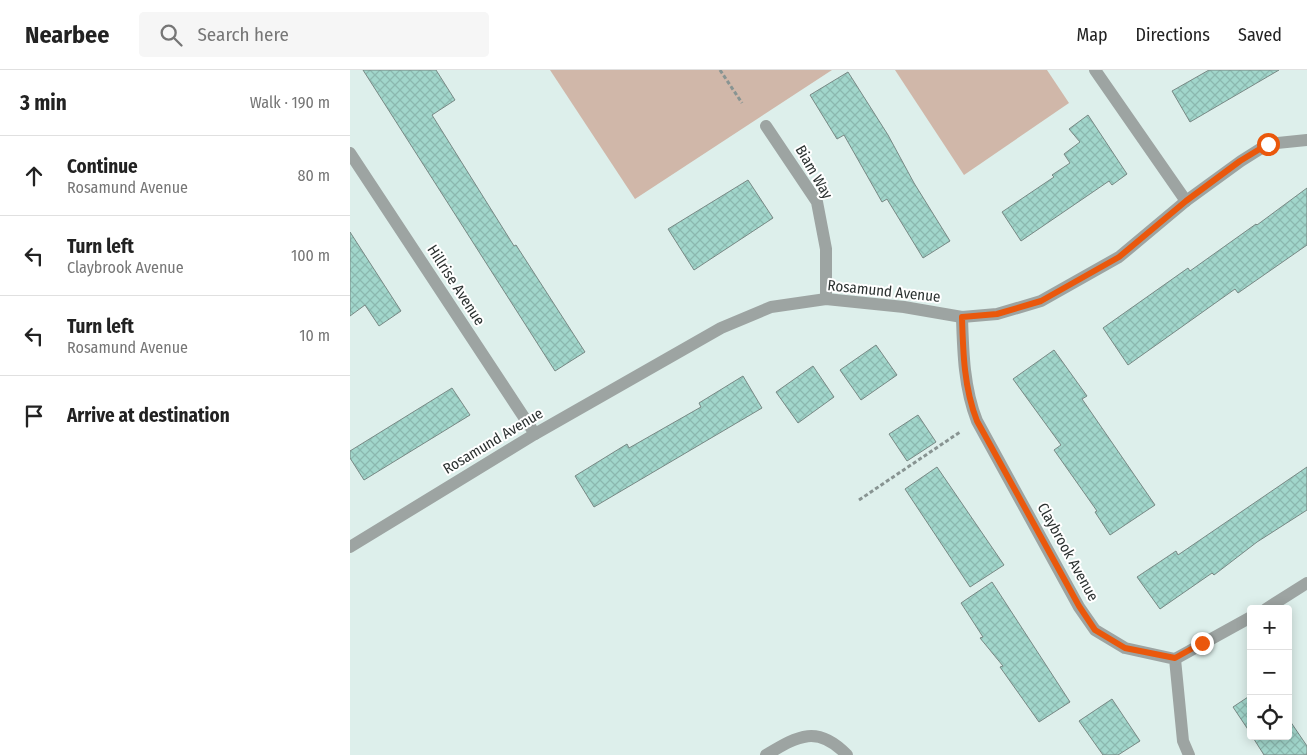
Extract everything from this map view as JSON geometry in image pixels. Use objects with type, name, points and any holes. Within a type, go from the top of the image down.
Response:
[{"type":"street","points":[[1095,70],[1186,201]]},
{"type":"street","name":"Biam Way","points":[[766,126],[816,202],[826,248],[826,299]]},
{"type":"street","name":"Rosamund Avenue","points":[[350,547],[535,434],[721,328],[772,307],[826,299],[904,307],[962,317],[997,314],[1041,301],[1119,257],[1186,201],[1240,161],[1268,144],[1307,140]]},
{"type":"street","name":"Hillrise Avenue","points":[[350,154],[535,434]]},
{"type":"street","name":"Claybrook Avenue","points":[[962,317],[963,354],[969,402],[977,421],[1079,606],[1095,630],[1125,648],[1175,658]]},
{"type":"street","points":[[1272,605],[1307,583]]},
{"type":"street","points":[[1189,755],[1183,741],[1175,658],[1247,619]]},
{"type":"street","points":[[766,755],[792,740],[808,735],[823,737],[835,743],[847,755]]},
{"type":"path","points":[[720,70],[742,103]]},
{"type":"path","points":[[859,500],[977,421]]},
{"type":"shaded area","points":[[550,70],[832,70],[635,199]]},
{"type":"shaded area","points":[[895,70],[1047,70],[1069,103],[964,175]]},
{"type":"building","points":[[363,70],[436,70],[455,100],[432,115],[514,246],[516,245],[585,352],[555,371]]},
{"type":"building","points":[[1209,70],[1279,70],[1190,122],[1172,91]]},
{"type":"building","points":[[848,72],[888,135],[914,183],[950,241],[923,258],[887,199],[882,202],[844,135],[837,139],[810,95]]},
{"type":"building","points":[[1088,115],[1127,174],[1112,185],[1109,181],[1021,241],[1002,212],[1054,177],[1052,175],[1070,163],[1064,154],[1080,142],[1069,129]]},
{"type":"building","points":[[748,180],[773,218],[694,270],[668,229]]},
{"type":"building","points":[[1307,188],[1307,245],[1238,293],[1235,289],[1128,365],[1103,328],[1188,268],[1190,271]]},
{"type":"building","points":[[350,232],[401,311],[379,326],[365,305],[350,316]]},
{"type":"building","points":[[876,345],[897,375],[861,400],[840,370]]},
{"type":"building","points":[[1054,350],[1087,396],[1082,399],[1155,505],[1110,535],[1095,512],[1097,511],[1054,450],[1061,445],[1013,379]]},
{"type":"building","points":[[813,366],[834,397],[798,423],[776,392]]},
{"type":"building","points":[[743,376],[762,408],[594,507],[575,476],[627,444],[629,448],[701,407],[699,403]]},
{"type":"building","points":[[452,388],[470,415],[364,480],[350,458],[350,451]]},
{"type":"building","points":[[918,415],[936,442],[907,461],[889,434]]},
{"type":"building","points":[[937,467],[1004,565],[970,587],[905,489]]},
{"type":"building","points":[[1307,467],[1307,510],[1257,542],[1214,575],[1212,573],[1160,609],[1137,577],[1176,551],[1178,555]]},
{"type":"building","points":[[992,582],[1070,702],[1039,722],[1000,667],[1003,666],[980,638],[983,637],[961,603]]},
{"type":"building","points":[[1247,698],[1247,728],[1233,707]]},
{"type":"building","points":[[1112,699],[1140,741],[1118,755],[1103,755],[1079,721]]},
{"type":"building","points":[[1292,724],[1307,746],[1307,755],[1264,755],[1255,740],[1292,740]]},
{"type":"route","points":[[1202,643],[1175,658],[1125,648],[1095,630],[1079,606],[977,421],[969,402],[963,354],[962,317],[997,314],[1041,301],[1119,257],[1186,201],[1240,161],[1268,144]]}]
